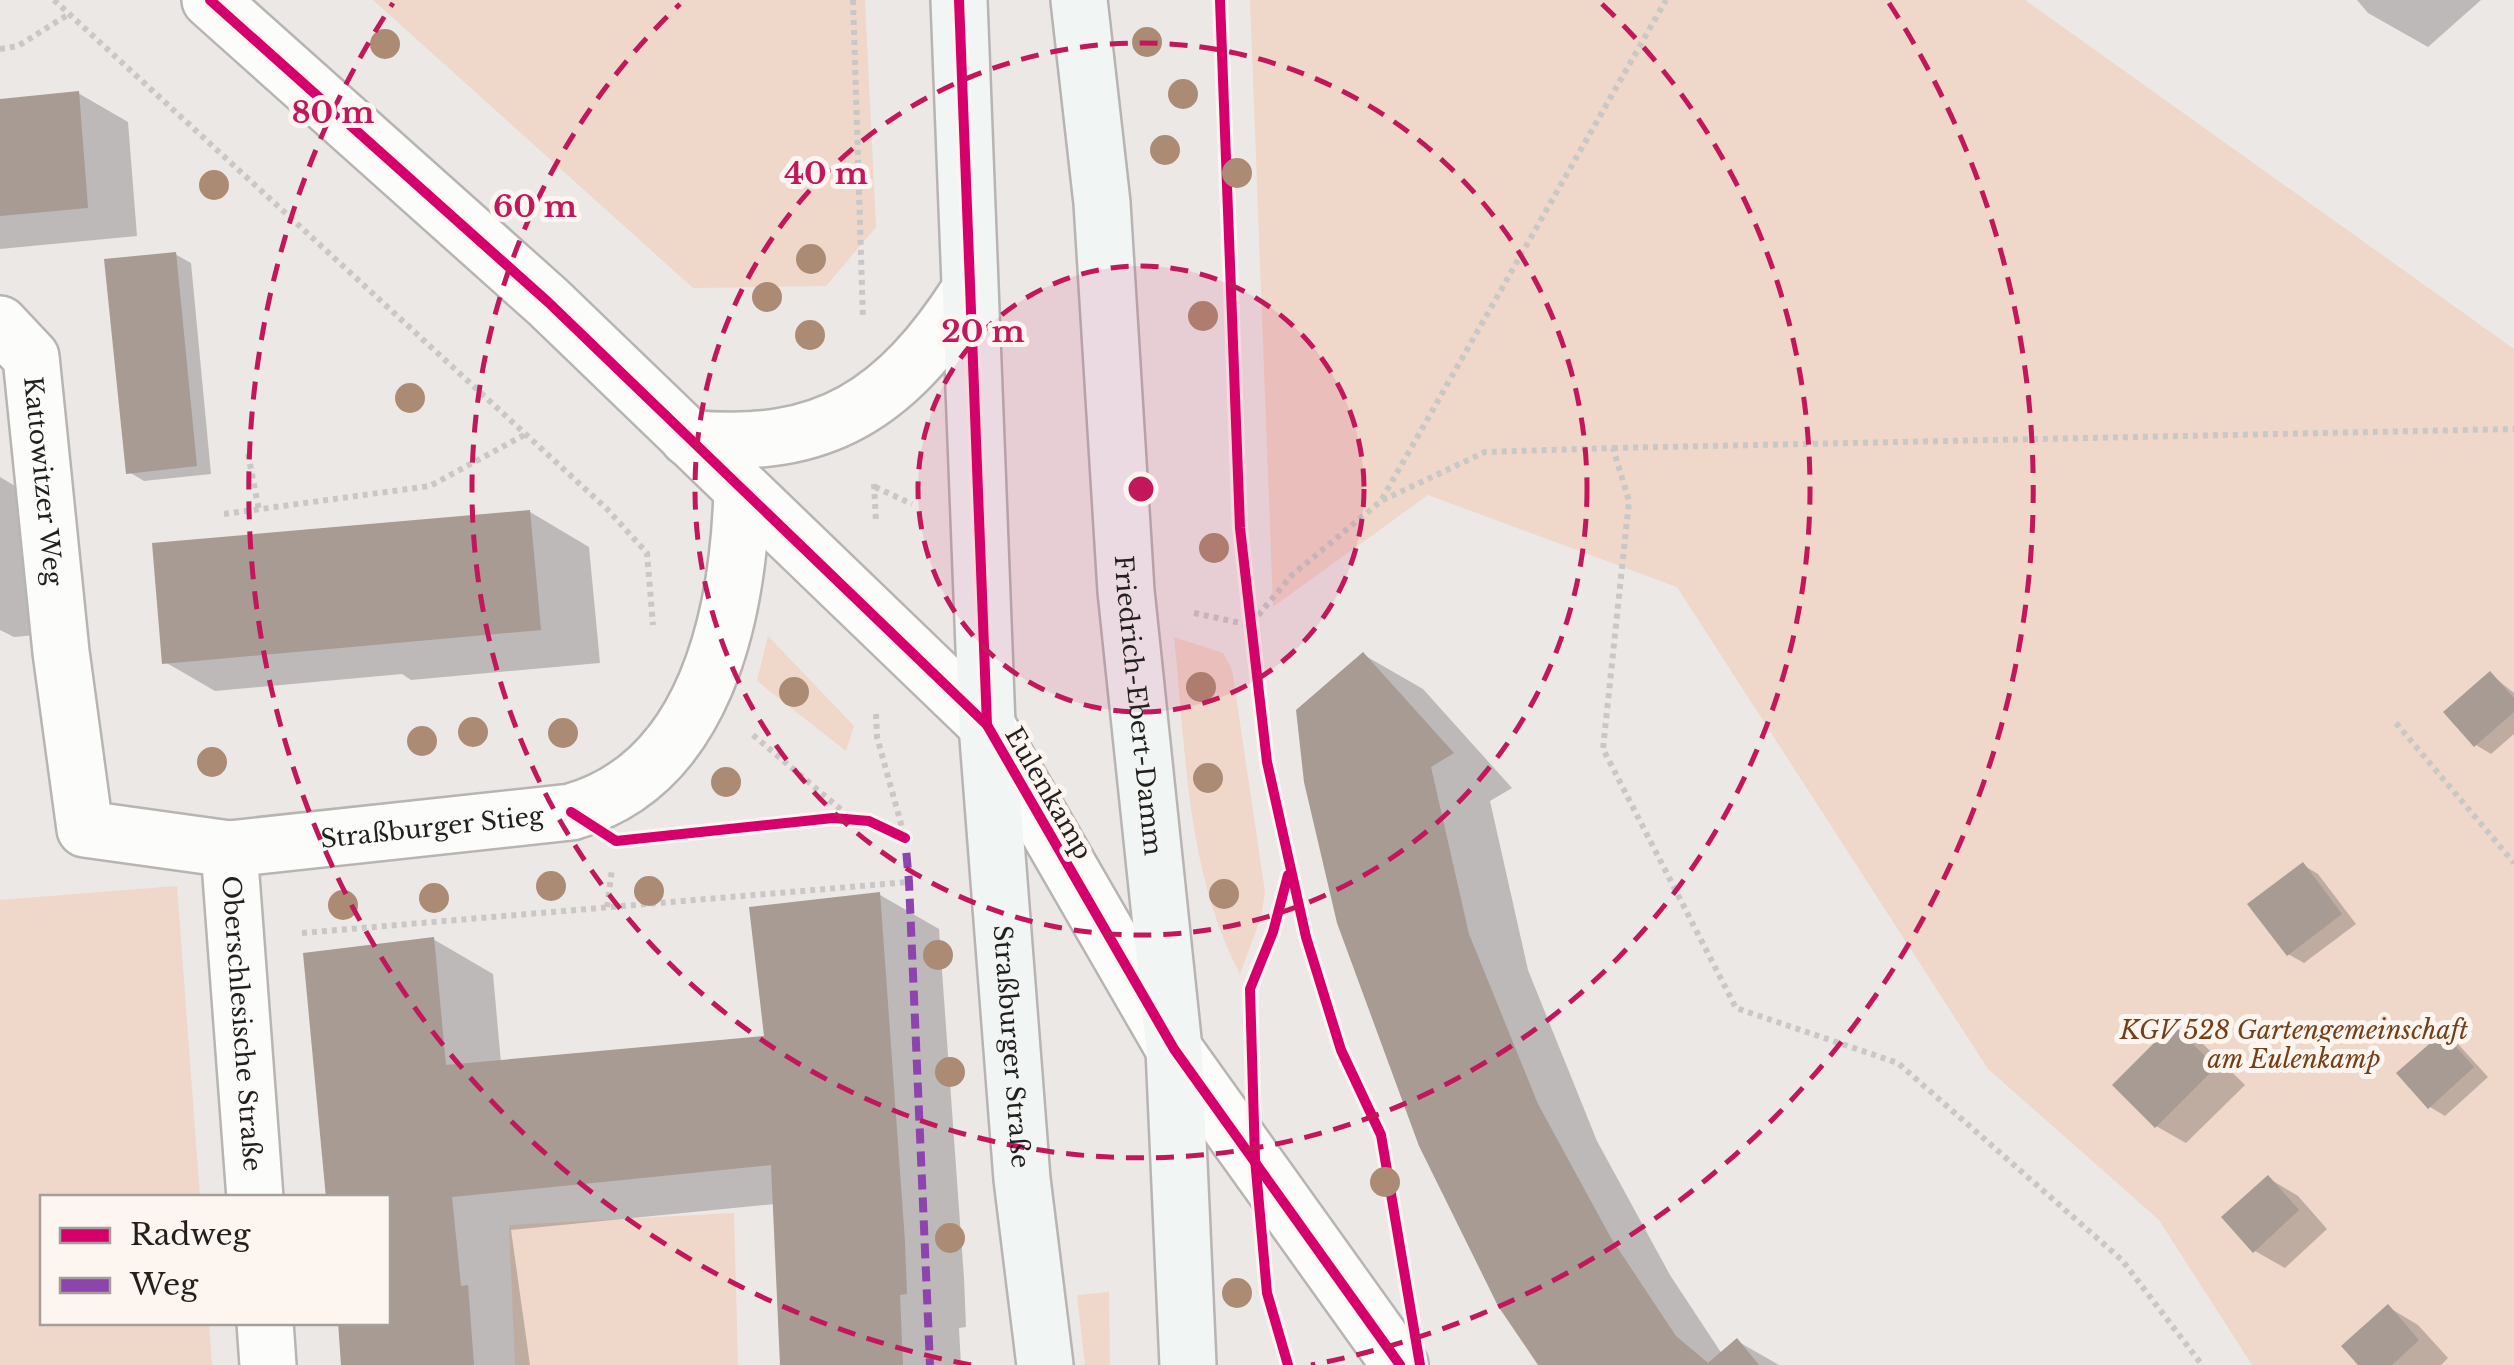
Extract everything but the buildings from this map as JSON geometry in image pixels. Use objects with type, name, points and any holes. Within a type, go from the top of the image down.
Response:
[{"type":"main road","points":[[960,0],[987,725]]},
{"type":"main road","name":"Friedrich-Ebert-Damm","points":[[1080,0],[1102,203],[1126,591],[1174,1049]]},
{"type":"main road","name":"Straßburger Straße","points":[[987,725],[1022,1179],[1045,1365]]},
{"type":"main road","points":[[1174,1049],[1188,1365]]},
{"type":"street","name":"Eulenkamp","points":[[210,0],[548,302],[987,725],[1174,1049],[1400,1365]]},
{"type":"street","points":[[688,438],[733,443],[782,438],[845,416],[902,377],[934,346],[969,291]]},
{"type":"street","name":"Kattowitzer Weg","points":[[0,324],[31,356],[61,652]]},
{"type":"street","name":"Straßburger Stieg","points":[[61,652],[85,829],[229,849],[572,812],[601,804],[626,788],[664,754],[698,703],[731,589],[742,492]]},
{"type":"street","name":"Oberschlesische Straße","points":[[229,849],[255,1195]]},
{"type":"street","points":[[265,1325],[268,1365]]},
{"type":"path","points":[[54,0],[526,434],[647,553],[653,632]]},
{"type":"path","points":[[854,0],[863,328]]},
{"type":"path","points":[[1381,501],[1666,0]]},
{"type":"path","points":[[0,48],[18,46],[70,14]]},
{"type":"path","points":[[1250,626],[1292,576],[1381,501],[1485,452],[2514,429]]},
{"type":"path","points":[[224,514],[430,486],[526,434]]},
{"type":"path","points":[[1612,448],[1628,501],[1602,749],[1736,1008],[1898,1063],[2122,1260],[2202,1365]]},
{"type":"path","points":[[248,454],[259,510]]},
{"type":"path","points":[[875,487],[912,504]]},
{"type":"path","points":[[1248,606],[1250,626]]},
{"type":"path","points":[[1175,607],[1250,626]]},
{"type":"path","points":[[2396,723],[2514,864]]},
{"type":"path","points":[[748,730],[851,818]]},
{"type":"path","points":[[877,738],[904,838]]},
{"type":"path","points":[[607,908],[614,858]]},
{"type":"path","points":[[236,938],[909,882]]},
{"type":"green space","points":[[373,0],[865,0],[876,227],[826,286],[693,288]]},
{"type":"green space","name":"KGV 528 Gartengemeinschaft am Eulenkamp","points":[[1250,0],[2025,0],[2514,349],[2514,1365],[2252,1365],[2159,1220],[1988,1069],[1677,587],[1428,495],[1273,607]]},
{"type":"green space","points":[[768,636],[854,726],[846,751],[757,681]]},
{"type":"green space","points":[[1174,637],[1223,653],[1232,669],[1265,892],[1261,917],[1240,974],[1222,935],[1199,852],[1186,767]]},
{"type":"green space","points":[[177,886],[200,1195],[40,1195],[40,1325],[209,1325],[212,1365],[0,1365],[0,900]]},
{"type":"green space","points":[[734,1213],[738,1365],[515,1365],[509,1225]]},
{"type":"green space","points":[[1109,1292],[1110,1365],[1085,1365],[1077,1295]]},
{"type":"marked path","points":[[898,834],[905,838],[909,882],[930,1365]]},
{"type":"cycle path","points":[[210,0],[548,302],[987,725],[1174,1049],[1400,1365]]},
{"type":"cycle path","points":[[959,0],[987,725]]},
{"type":"cycle path","points":[[1220,0],[1240,528],[1267,762],[1306,937],[1341,1050],[1381,1135],[1420,1365]]},
{"type":"cycle path","points":[[571,812],[616,841],[833,818],[869,821],[905,838]]},
{"type":"cycle path","points":[[1288,875],[1273,932],[1250,989],[1255,1159],[1267,1293],[1288,1365]]}]
